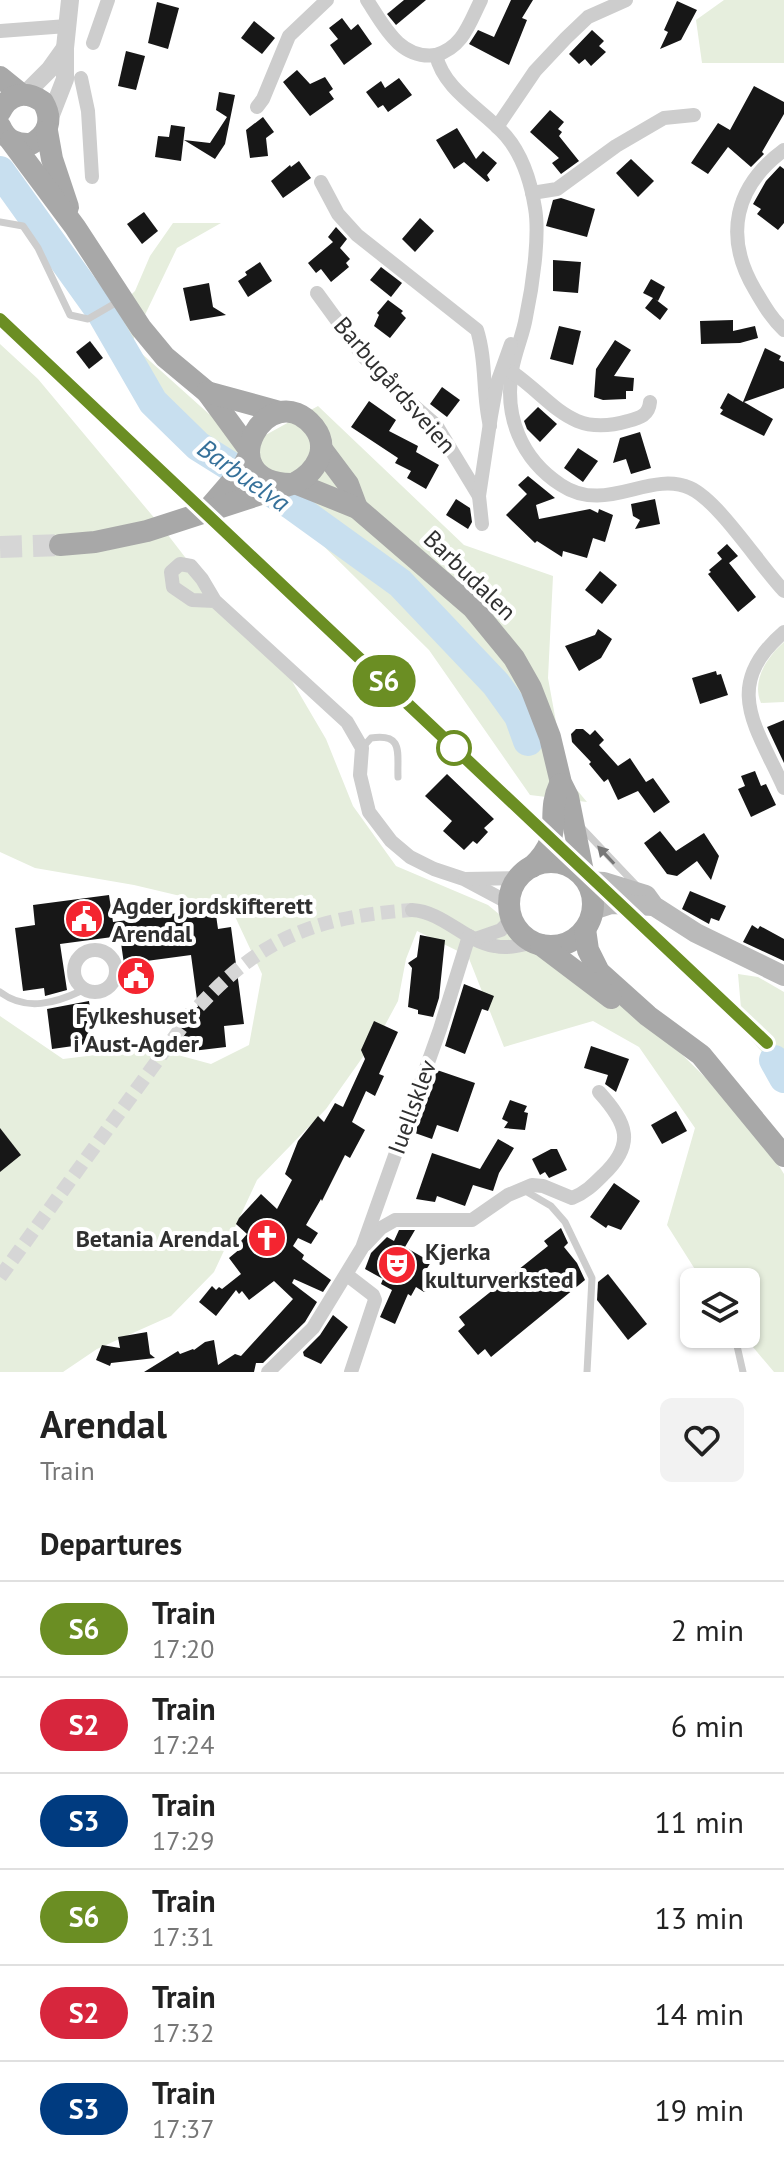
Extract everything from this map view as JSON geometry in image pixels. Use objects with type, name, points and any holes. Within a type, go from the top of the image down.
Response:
[{"type":"main road","points":[[0,77],[23,94],[43,102],[52,159],[75,227],[115,304],[165,357],[207,392],[249,452],[256,470],[267,480],[292,484]]},
{"type":"main road","points":[[0,112],[11,97],[23,94]]},
{"type":"main road","points":[[6,134],[31,144],[48,125]]},
{"type":"main road","points":[[6,134],[75,227]]},
{"type":"main road","points":[[60,545],[147,531],[292,484],[307,477],[315,468],[321,448],[313,426],[300,416],[207,392]]},
{"type":"main road","points":[[207,510],[241,471],[254,429],[266,418],[280,412]]},
{"type":"main road","name":"Barbudalen","points":[[321,448],[348,484],[357,508]]},
{"type":"main road","name":"Barbudalen","points":[[292,484],[357,508],[473,608],[514,658],[541,711],[571,812],[564,835],[551,844],[525,872]]},
{"type":"main road","name":"Barbudalen","points":[[561,783],[556,794],[564,835],[591,880]]},
{"type":"main road","points":[[648,1016],[597,990],[521,933],[511,911],[512,889],[525,872],[547,862],[564,864],[784,976]]},
{"type":"main road","points":[[591,880],[593,900],[588,950],[599,972],[648,1016],[701,1055],[784,1156]]},
{"type":"main road","points":[[538,944],[561,945],[570,942],[589,920],[611,904],[643,902]]},
{"type":"street","points":[[48,125],[65,79],[70,0]]},
{"type":"street","points":[[93,43],[108,0]]},
{"type":"street","points":[[257,107],[289,36],[327,0]]},
{"type":"street","points":[[367,0],[404,49],[412,54],[436,55],[450,51],[460,41],[481,0]]},
{"type":"street","points":[[497,127],[535,71],[566,38],[588,17],[626,0]]},
{"type":"street","points":[[0,31],[67,26]]},
{"type":"street","points":[[23,94],[50,69],[65,48]]},
{"type":"street","name":"Barbugårdsveien","points":[[436,55],[465,100],[508,138],[524,163],[532,193],[536,211],[533,274],[509,397],[514,426],[527,453],[553,479],[575,493],[588,496],[617,495],[672,484],[692,489],[713,506],[784,591]]},
{"type":"street","points":[[81,78],[88,111],[92,177]]},
{"type":"street","points":[[532,193],[557,189],[616,146],[664,118],[694,115]]},
{"type":"street","points":[[784,150],[765,164],[751,182],[739,207],[736,226],[741,262],[750,283],[772,319],[784,330]]},
{"type":"street","points":[[321,182],[338,214],[357,235],[477,330],[483,349],[484,403],[490,426]]},
{"type":"street","name":"Barbugårdsveien","points":[[317,293],[363,356],[390,385],[436,425],[479,496]]},
{"type":"street","name":"Barbugårdsveien","points":[[479,496],[503,363],[511,343],[522,333]]},
{"type":"street","points":[[512,372],[572,420],[587,426],[610,427],[639,418],[647,413],[650,402]]},
{"type":"street","points":[[479,496],[482,524]]},
{"type":"street","points":[[215,601],[347,722],[362,748],[362,788],[375,822],[391,841],[410,857],[464,879],[511,911],[501,930],[472,938]]},
{"type":"street","points":[[784,632],[753,667],[747,689],[751,710],[784,788]]},
{"type":"street","points":[[464,879],[525,872]]},
{"type":"street","points":[[412,910],[433,914],[472,938],[497,947],[538,944]]},
{"type":"street","name":"Iuellsklev","points":[[268,1372],[313,1328],[362,1248],[472,938]]},
{"type":"street","points":[[362,1248],[381,1228],[395,1220],[472,1220],[520,1188],[532,1185],[543,1186],[572,1198],[583,1194],[619,1160],[624,1147],[624,1130],[617,1112],[599,1092]]},
{"type":"street","points":[[347,1275],[375,1300],[351,1372]]},
{"type":"street","points":[[282,1372],[289,1353]]},
{"type":"lane","points":[[0,222],[23,226],[38,248],[70,315],[79,319],[91,317],[115,304]]},
{"type":"lane","points":[[362,748],[371,738],[383,736],[392,740],[399,748],[398,777]]},
{"type":"lane","points":[[571,812],[643,902]]},
{"type":"lane","points":[[0,992],[11,1001],[24,1004],[62,999],[83,990]]},
{"type":"lane","points":[[520,1188],[551,1206],[565,1222],[592,1278],[587,1372]]},
{"type":"lane","points":[[738,1348],[743,1372]]},
{"type":"green space","points":[[724,0],[784,0],[784,63],[702,63],[696,20]]},
{"type":"green space","points":[[173,223],[221,223],[177,248],[131,344],[209,414],[262,437],[318,406],[464,545],[553,576],[548,678],[566,777],[587,802],[530,795],[429,650],[288,511],[201,457],[135,386],[100,325],[135,291],[150,256]]},
{"type":"green space","points":[[0,344],[38,379],[161,526],[222,605],[289,676],[326,739],[353,806],[396,866],[488,905],[564,968],[646,1019],[715,1087],[779,1166],[784,1174],[784,1372],[774,1372],[754,1348],[760,1348],[760,1268],[694,1268],[667,1225],[695,1128],[639,1047],[593,1021],[504,1047],[468,956],[417,931],[406,959],[398,1001],[384,1027],[326,1109],[257,1180],[214,1272],[171,1316],[97,1349],[63,1372],[0,1372],[0,1016],[63,1059],[152,1048],[211,1064],[249,1045],[262,974],[231,908],[134,885],[35,868],[0,852]]},
{"type":"green space","points":[[784,642],[784,702],[761,703],[758,686],[763,669]]},
{"type":"green space","points":[[738,974],[758,977],[784,992],[784,1076],[743,1031]]},
{"type":"building","points":[[404,0],[426,0],[396,25],[387,14]]},
{"type":"building","points":[[511,0],[533,0],[522,18],[527,20],[509,65],[469,44],[478,30],[494,37]]},
{"type":"building","points":[[677,1],[697,10],[681,40],[660,49],[668,32],[664,30]]},
{"type":"building","points":[[157,2],[179,8],[168,49],[148,43]]},
{"type":"building","points":[[342,18],[351,30],[358,24],[372,44],[344,65],[330,45],[338,39],[329,28]]},
{"type":"building","points":[[254,21],[275,38],[262,54],[241,38]]},
{"type":"building","points":[[592,30],[604,41],[599,46],[606,52],[591,66],[585,59],[579,64],[569,54]]},
{"type":"building","points":[[126,51],[145,56],[136,90],[118,86]]},
{"type":"building","points":[[297,70],[310,84],[325,77],[333,89],[329,92],[334,99],[310,116],[283,82]]},
{"type":"building","points":[[399,78],[412,95],[388,112],[383,105],[378,108],[366,92],[381,81],[385,88]]},
{"type":"building","points":[[754,86],[784,102],[784,114],[762,152],[764,154],[751,167],[728,147],[708,174],[691,163],[718,123],[730,130]]},
{"type":"building","points":[[219,92],[235,95],[225,144],[215,159],[184,140],[210,143],[227,117],[216,110]]},
{"type":"building","points":[[550,110],[564,122],[558,129],[562,132],[559,136],[579,161],[561,174],[552,163],[559,158],[530,132]]},
{"type":"building","points":[[263,117],[274,132],[266,138],[268,156],[250,158],[246,130]]},
{"type":"building","points":[[171,125],[185,127],[181,161],[155,157],[158,136],[169,137]]},
{"type":"building","points":[[457,128],[476,159],[483,151],[497,163],[487,175],[490,180],[487,182],[464,162],[454,169],[436,140]]},
{"type":"building","points":[[631,159],[654,181],[638,197],[616,173]]},
{"type":"building","points":[[299,161],[311,178],[283,198],[271,181]]},
{"type":"building","points":[[780,166],[784,169],[784,223],[778,230],[757,214],[761,209],[753,204],[766,181]]},
{"type":"building","points":[[561,198],[595,209],[587,237],[546,226],[553,200]]},
{"type":"building","points":[[144,212],[158,231],[142,244],[127,224]]},
{"type":"building","points":[[420,218],[434,231],[415,252],[402,239]]},
{"type":"building","points":[[336,227],[347,239],[340,248],[350,259],[346,263],[349,267],[331,282],[321,269],[316,273],[308,263],[333,242],[328,237]]},
{"type":"building","points":[[553,260],[581,262],[578,293],[553,291]]},
{"type":"building","points":[[260,262],[272,281],[248,297],[238,281]]},
{"type":"building","points":[[381,267],[402,283],[391,297],[370,280]]},
{"type":"building","points":[[651,279],[665,287],[658,301],[655,299],[668,309],[660,320],[645,308],[653,298],[643,293]]},
{"type":"building","points":[[209,283],[213,307],[226,315],[190,321],[183,288]]},
{"type":"building","points":[[388,300],[403,311],[401,313],[406,318],[390,338],[374,326],[377,313]]},
{"type":"building","points":[[733,320],[733,331],[755,326],[758,338],[740,343],[701,344],[700,321]]},
{"type":"building","points":[[559,326],[581,331],[573,365],[550,359]]},
{"type":"building","points":[[615,340],[631,350],[614,376],[634,378],[633,391],[626,391],[626,399],[603,400],[594,397],[596,369]]},
{"type":"building","points":[[90,341],[103,358],[89,369],[76,352]]},
{"type":"building","points":[[765,348],[781,356],[779,360],[784,362],[784,388],[744,402],[773,419],[764,436],[720,414],[723,410],[720,408],[728,393],[743,402]]},
{"type":"building","points":[[442,387],[460,400],[447,417],[430,404]]},
{"type":"building","points":[[369,401],[396,420],[389,431],[418,446],[416,452],[439,465],[426,489],[407,478],[411,471],[395,463],[398,458],[351,427]]},
{"type":"building","points":[[538,407],[557,424],[540,442],[527,429],[524,421]]},
{"type":"building","points":[[640,432],[651,468],[631,474],[626,459],[613,463],[620,438]]},
{"type":"building","points":[[578,448],[598,461],[583,482],[564,468]]},
{"type":"building","points":[[528,476],[555,498],[536,505],[539,519],[590,509],[613,515],[605,542],[593,538],[587,558],[563,551],[562,557],[537,541],[535,543],[506,515],[527,494],[518,485]]},
{"type":"building","points":[[456,499],[470,508],[472,522],[468,529],[446,515]]},
{"type":"building","points":[[655,499],[660,524],[635,529],[640,520],[633,516],[631,504]]},
{"type":"building","points":[[727,544],[738,556],[729,563],[756,597],[738,612],[708,574],[722,559],[717,553]]},
{"type":"building","points":[[600,571],[617,585],[602,604],[585,590]]},
{"type":"building","points":[[598,629],[612,639],[601,658],[579,671],[565,646],[595,635]]},
{"type":"building","points":[[716,671],[717,675],[721,674],[728,695],[700,704],[692,678]]},
{"type":"building","points":[[784,720],[784,763],[767,727]]},
{"type":"building","points":[[576,729],[583,729],[590,735],[595,730],[604,740],[599,745],[618,766],[630,758],[646,782],[653,778],[670,802],[654,813],[638,791],[618,800],[608,779],[604,782],[572,742],[571,734]]},
{"type":"building","points":[[755,771],[761,786],[766,784],[776,805],[751,817],[738,789],[745,786],[741,776]]},
{"type":"building","points":[[447,774],[494,819],[484,828],[488,832],[477,844],[473,841],[464,850],[443,831],[452,821],[425,796]]},
{"type":"building","points":[[660,831],[676,851],[704,833],[719,856],[711,880],[697,861],[677,876],[667,874],[644,843]]},
{"type":"building","points":[[690,891],[726,906],[719,921],[711,918],[709,924],[682,909]]},
{"type":"building","points":[[109,895],[113,922],[215,908],[218,929],[231,927],[244,1024],[224,1026],[226,1047],[184,1052],[178,1010],[198,1007],[191,955],[124,964],[120,936],[60,944],[67,990],[45,996],[44,988],[23,991],[15,928],[35,925],[33,905]]},
{"type":"building","points":[[752,925],[784,939],[784,961],[743,942]]},
{"type":"building","points":[[420,935],[445,940],[439,998],[433,1017],[418,1014],[418,1010],[408,1007],[412,968],[408,963],[417,957]]},
{"type":"building","points":[[464,984],[494,996],[488,1011],[482,1009],[465,1054],[445,1046]]},
{"type":"building","points":[[89,1001],[95,1043],[52,1049],[47,1009]]},
{"type":"building","points":[[374,1021],[398,1032],[379,1074],[384,1076],[375,1096],[366,1091],[352,1122],[365,1130],[350,1158],[345,1155],[306,1225],[318,1233],[311,1244],[298,1238],[293,1246],[304,1255],[302,1259],[331,1280],[323,1292],[294,1279],[292,1283],[317,1302],[305,1322],[263,1363],[256,1363],[254,1372],[144,1372],[178,1351],[180,1354],[194,1350],[214,1340],[218,1365],[235,1354],[241,1356],[293,1299],[274,1281],[249,1300],[242,1291],[239,1294],[236,1290],[216,1316],[199,1302],[212,1286],[216,1290],[219,1287],[222,1289],[241,1274],[229,1258],[241,1248],[241,1241],[247,1234],[236,1224],[239,1218],[261,1194],[277,1209],[292,1180],[285,1174],[298,1141],[318,1116],[324,1122],[335,1103],[343,1107],[365,1059],[361,1050]]},
{"type":"building","points":[[591,1046],[629,1059],[616,1092],[605,1084],[608,1075],[584,1068]]},
{"type":"building","points":[[437,1070],[475,1083],[458,1132],[437,1125],[432,1139],[415,1133]]},
{"type":"building","points":[[510,1100],[527,1106],[524,1112],[528,1113],[525,1130],[504,1128],[508,1122],[502,1119]]},
{"type":"building","points":[[676,1111],[687,1131],[662,1144],[651,1125]]},
{"type":"building","points":[[0,1128],[21,1155],[0,1172]]},
{"type":"building","points":[[498,1139],[514,1148],[499,1173],[493,1191],[473,1185],[465,1206],[437,1196],[435,1202],[416,1199],[432,1153],[480,1169]]},
{"type":"building","points":[[557,1149],[567,1170],[549,1178],[545,1172],[540,1175],[532,1159]]},
{"type":"building","points":[[614,1183],[640,1201],[621,1230],[608,1225],[606,1228],[590,1217]]},
{"type":"building","points":[[561,1228],[568,1243],[564,1247],[585,1280],[491,1357],[485,1349],[478,1355],[458,1331],[465,1325],[459,1317],[548,1246],[544,1241]]},
{"type":"building","points":[[399,1230],[415,1230],[405,1247],[431,1262],[426,1270],[434,1274],[436,1282],[432,1289],[424,1292],[416,1287],[411,1296],[408,1294],[395,1324],[380,1317],[392,1290],[381,1284],[383,1279],[365,1269],[371,1253],[387,1237],[394,1241]]},
{"type":"building","points":[[608,1274],[647,1324],[628,1340],[597,1300],[598,1282]]},
{"type":"building","points":[[333,1315],[348,1327],[321,1364],[304,1356],[303,1352],[320,1335]]},
{"type":"building","points":[[147,1332],[150,1354],[155,1358],[111,1363],[110,1366],[96,1360],[102,1345],[120,1348],[118,1337]]},
{"type":"waterway","name":"Barbuelva","points":[[0,171],[101,312],[153,402],[198,446],[292,505],[400,583],[496,684],[519,716],[528,741]]},
{"type":"waterway","name":"Barbuelva","points":[[774,1060],[784,1078]]},
{"type":"tunnel","points":[[0,547],[60,545]]},
{"type":"tunnel","points":[[0,1277],[189,1017],[238,969],[288,937],[315,927],[376,913],[412,910]]},
{"type":"railway","points":[[0,319],[767,1043]]},
{"type":"train","name":"S6","points":[[0,319],[767,1043]]},
{"type":"place","name":"Agder jordskifterett Arendal","points":[[84,919]]},
{"type":"place","name":"Fylkeshuset i Aust-Agder","points":[[136,976]]},
{"type":"place","name":"Betania Arendal","points":[[267,1238]]},
{"type":"place","name":"Kjerka kulturverksted","points":[[397,1265]]}]
